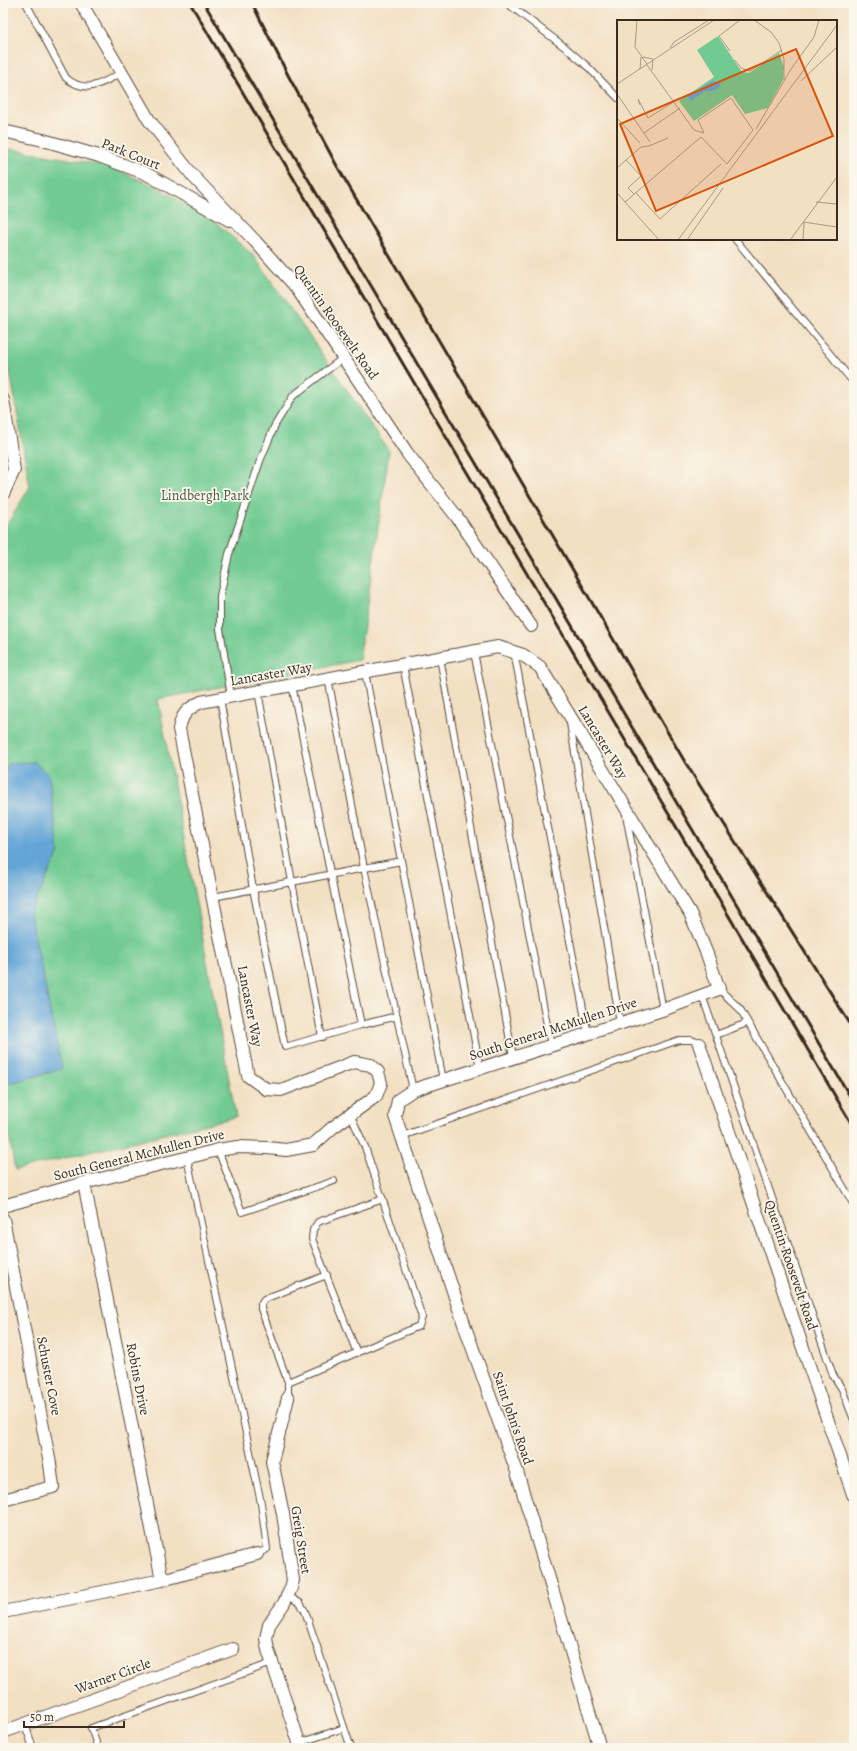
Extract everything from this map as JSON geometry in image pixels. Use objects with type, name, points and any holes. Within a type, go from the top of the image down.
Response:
[{"type":"street","name":"Quentin Roosevelt Road","points":[[81,3],[149,120],[193,176],[289,278],[407,453],[457,517],[531,626]]},
{"type":"street","name":"Park Court","points":[[3,131],[92,154],[145,173],[239,226]]},
{"type":"street","points":[[3,400],[14,470],[3,494]]},
{"type":"street","name":"Lancaster Way","points":[[366,1104],[376,1096],[381,1084],[378,1072],[371,1065],[354,1062],[280,1090],[266,1089],[248,1076],[179,730],[181,720],[188,708],[201,702],[498,647],[523,655],[540,667],[690,914],[707,954],[719,989]]},
{"type":"street","name":"South General McMullen Drive","points":[[398,1100],[413,1090],[663,1010],[719,989]]},
{"type":"street","name":"Quentin Roosevelt Road","points":[[699,1044],[854,1497]]},
{"type":"street","name":"Saint John's Road","points":[[398,1100],[395,1116],[465,1327],[517,1472],[600,1748]]},
{"type":"street","name":"South General McMullen Drive","points":[[3,1206],[84,1183],[218,1150],[237,1147],[286,1150],[313,1145],[350,1114],[366,1104]]},
{"type":"street","name":"Robins Drive","points":[[84,1183],[162,1580]]},
{"type":"street","name":"Schuster Cove","points":[[3,1219],[49,1456],[53,1487],[3,1500]]},
{"type":"street","name":"Greig Street","points":[[288,1398],[272,1461],[291,1560],[293,1580],[288,1596],[269,1625],[267,1631],[268,1650],[300,1745]]},
{"type":"street","points":[[3,1612],[162,1580],[257,1554]]},
{"type":"street","name":"Warner Circle","points":[[3,1732],[233,1649]]},
{"type":"lane","points":[[26,3],[66,78],[74,84],[94,87],[121,73]]},
{"type":"lane","points":[[507,3],[566,48],[588,67],[617,97]]},
{"type":"lane","points":[[736,240],[854,383]]},
{"type":"lane","points":[[344,358],[293,396],[275,425],[260,462],[229,554],[220,596],[220,629],[226,697],[253,890],[285,1048],[397,1016]]},
{"type":"lane","points":[[474,652],[551,1045]]},
{"type":"lane","points":[[514,652],[588,1034]]},
{"type":"lane","points":[[440,658],[513,1058]]},
{"type":"lane","points":[[403,664],[480,1068]]},
{"type":"lane","points":[[365,672],[443,1080]]},
{"type":"lane","points":[[328,678],[364,868],[413,1090]]},
{"type":"lane","points":[[292,685],[362,1025]]},
{"type":"lane","points":[[258,691],[292,882],[322,1037]]},
{"type":"lane","points":[[569,714],[620,1023]]},
{"type":"lane","points":[[625,806],[663,1010]]},
{"type":"lane","points":[[213,897],[401,861]]},
{"type":"lane","points":[[719,989],[740,1009],[854,1205]]},
{"type":"lane","points":[[702,996],[833,1375],[842,1388],[854,1420]]},
{"type":"lane","points":[[716,1035],[748,1022]]},
{"type":"lane","points":[[402,1136],[678,1040],[692,1040],[699,1044]]},
{"type":"lane","points":[[288,1382],[419,1326],[422,1317],[365,1147],[350,1114]]},
{"type":"lane","points":[[218,1150],[242,1212],[334,1181]]},
{"type":"lane","points":[[188,1158],[261,1502],[267,1549],[257,1554]]},
{"type":"lane","points":[[357,1353],[312,1239],[313,1230],[318,1222],[383,1199]]},
{"type":"lane","points":[[288,1398],[288,1382],[261,1309],[261,1304],[264,1299],[326,1275]]},
{"type":"lane","points":[[288,1596],[300,1603],[305,1611],[351,1748]]},
{"type":"lane","points":[[98,1748],[91,1728],[272,1663]]},
{"type":"lane","points":[[25,1724],[33,1748]]},
{"type":"lane","points":[[300,1745],[344,1728]]},
{"type":"green space","name":"Lindbergh Park","points":[[12,149],[107,166],[157,187],[215,222],[254,256],[389,451],[359,660],[158,699],[236,1117],[15,1170],[3,1099],[3,531],[30,487],[3,331],[3,152]]},
{"type":"water","points":[[34,762],[49,776],[59,852],[30,913],[62,1069],[3,1085],[3,770],[10,763]]},
{"type":"railway","points":[[190,3],[854,1128]]},
{"type":"railway","points":[[204,3],[854,1103]]},
{"type":"railway","points":[[252,3],[288,75],[337,166],[685,762],[854,1030]]}]
